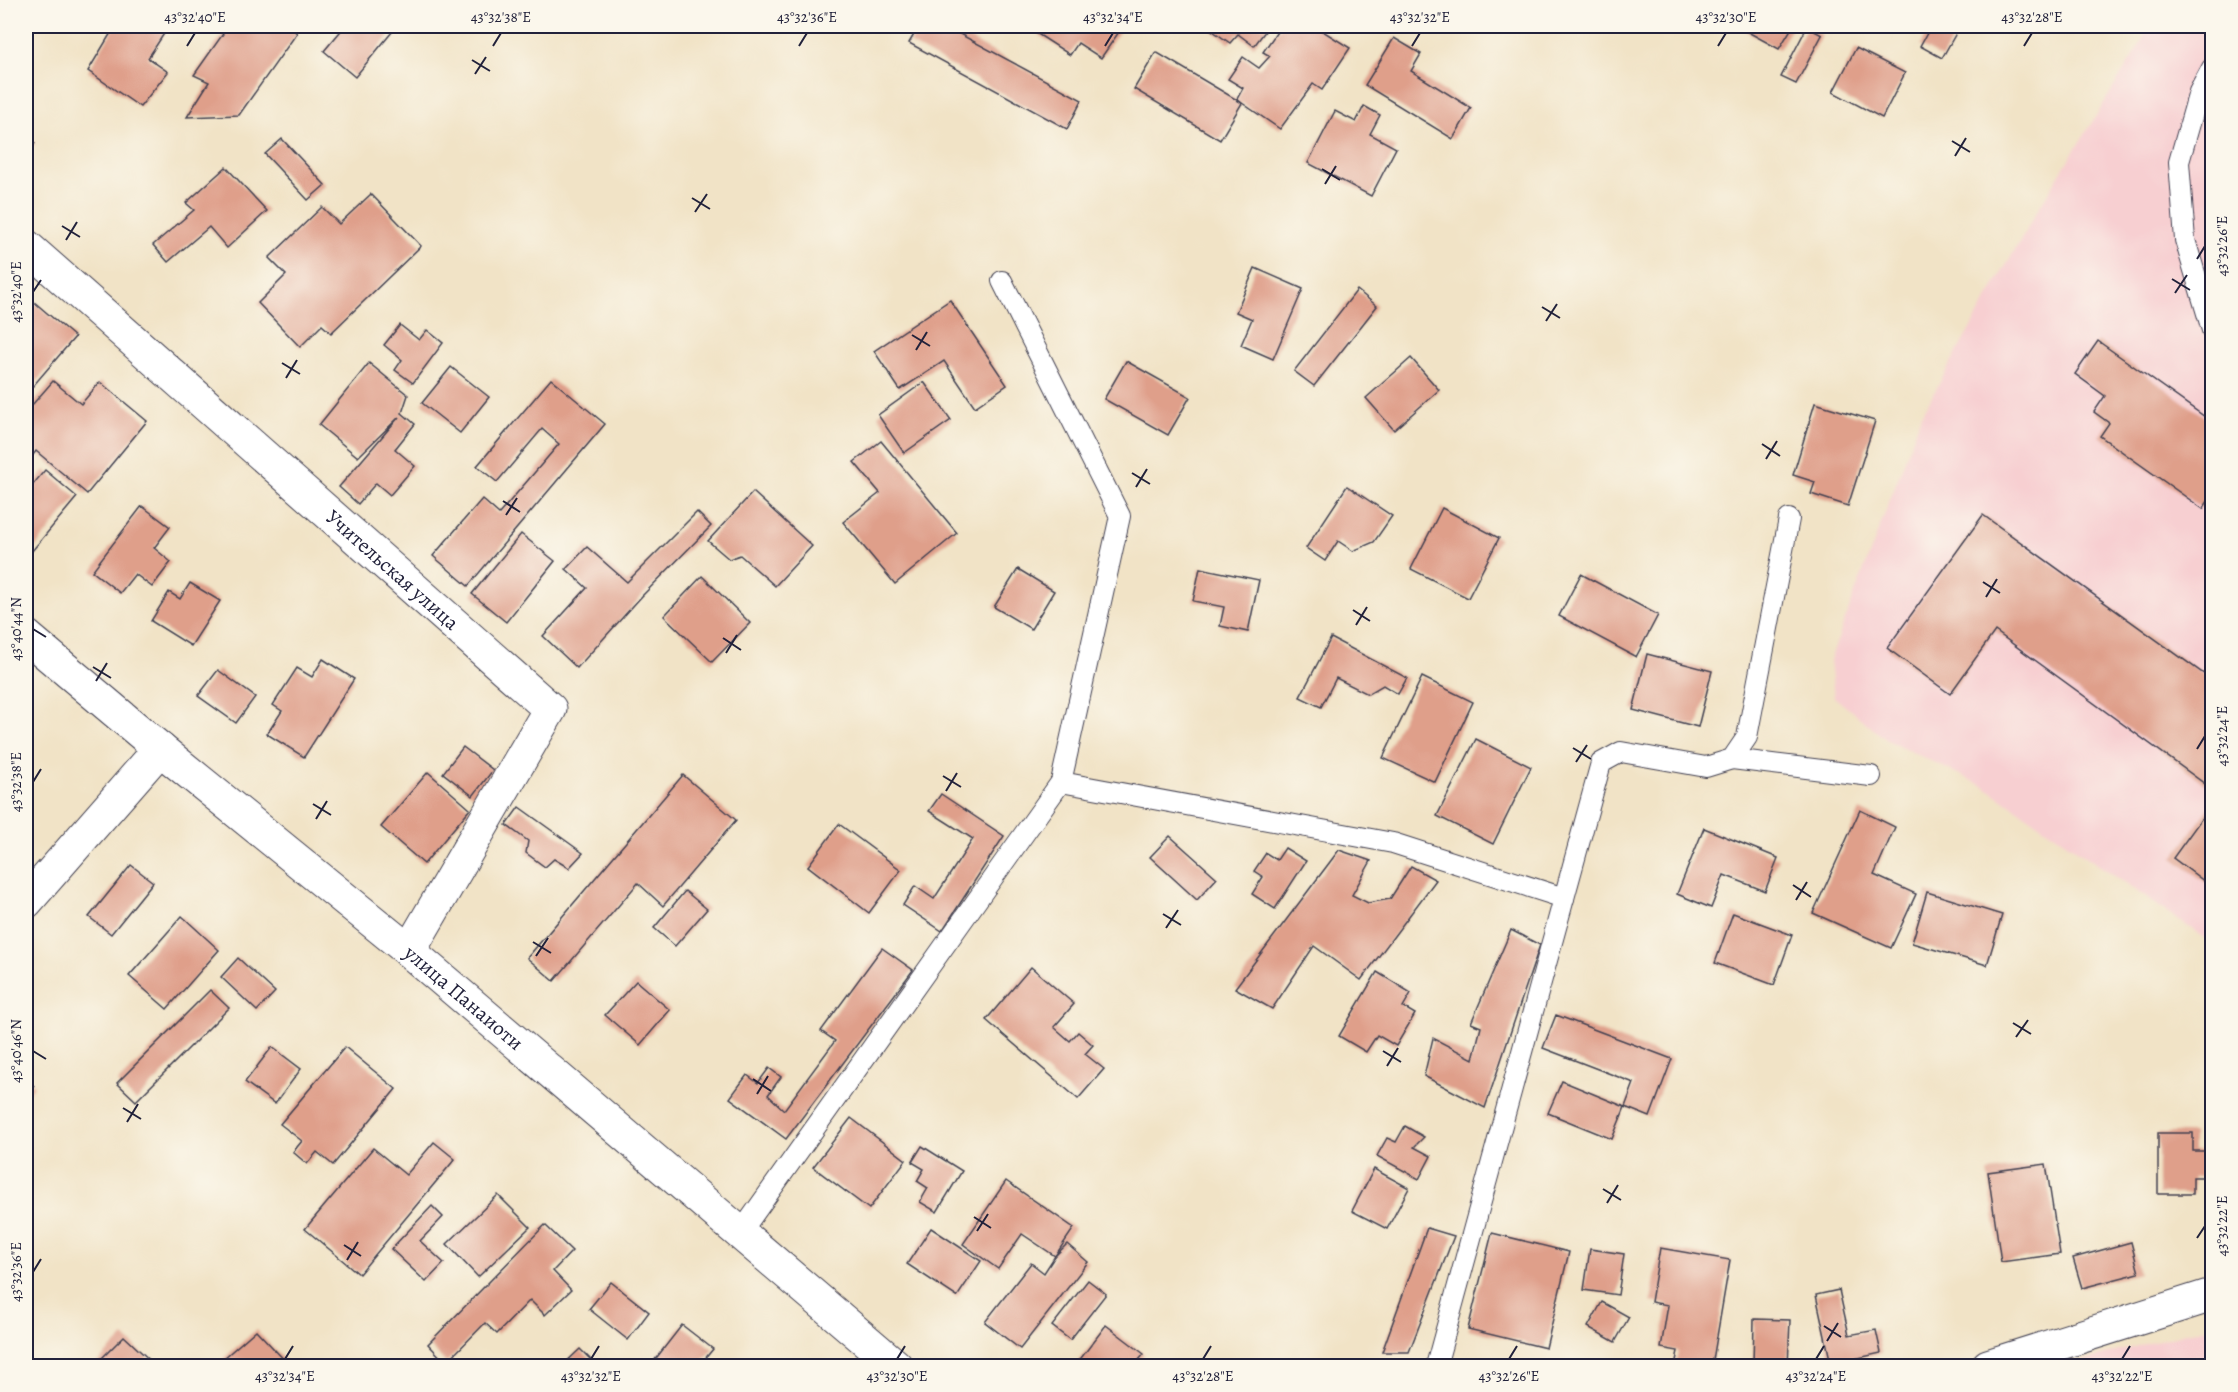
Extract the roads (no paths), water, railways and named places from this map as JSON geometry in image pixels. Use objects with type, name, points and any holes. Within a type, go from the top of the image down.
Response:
[{"type":"street","name":"Учительская улица","points":[[26,246],[550,709],[410,951]]},
{"type":"street","name":"улица Панаиоти","points":[[26,636],[160,749],[410,951],[896,1366]]},
{"type":"street","points":[[26,902],[160,749]]},
{"type":"street","points":[[1988,1366],[2212,1294]]},
{"type":"lane","points":[[2212,68],[2199,92],[2179,162],[2185,240],[2212,330]]},
{"type":"lane","points":[[741,1232],[1061,782],[1120,516],[1002,281]]},
{"type":"lane","points":[[1732,759],[1747,737],[1790,519]]},
{"type":"lane","points":[[1436,1366],[1601,762],[1621,752],[1706,767],[1732,759],[1871,776]]},
{"type":"lane","points":[[1061,782],[1393,843],[1564,898]]}]
